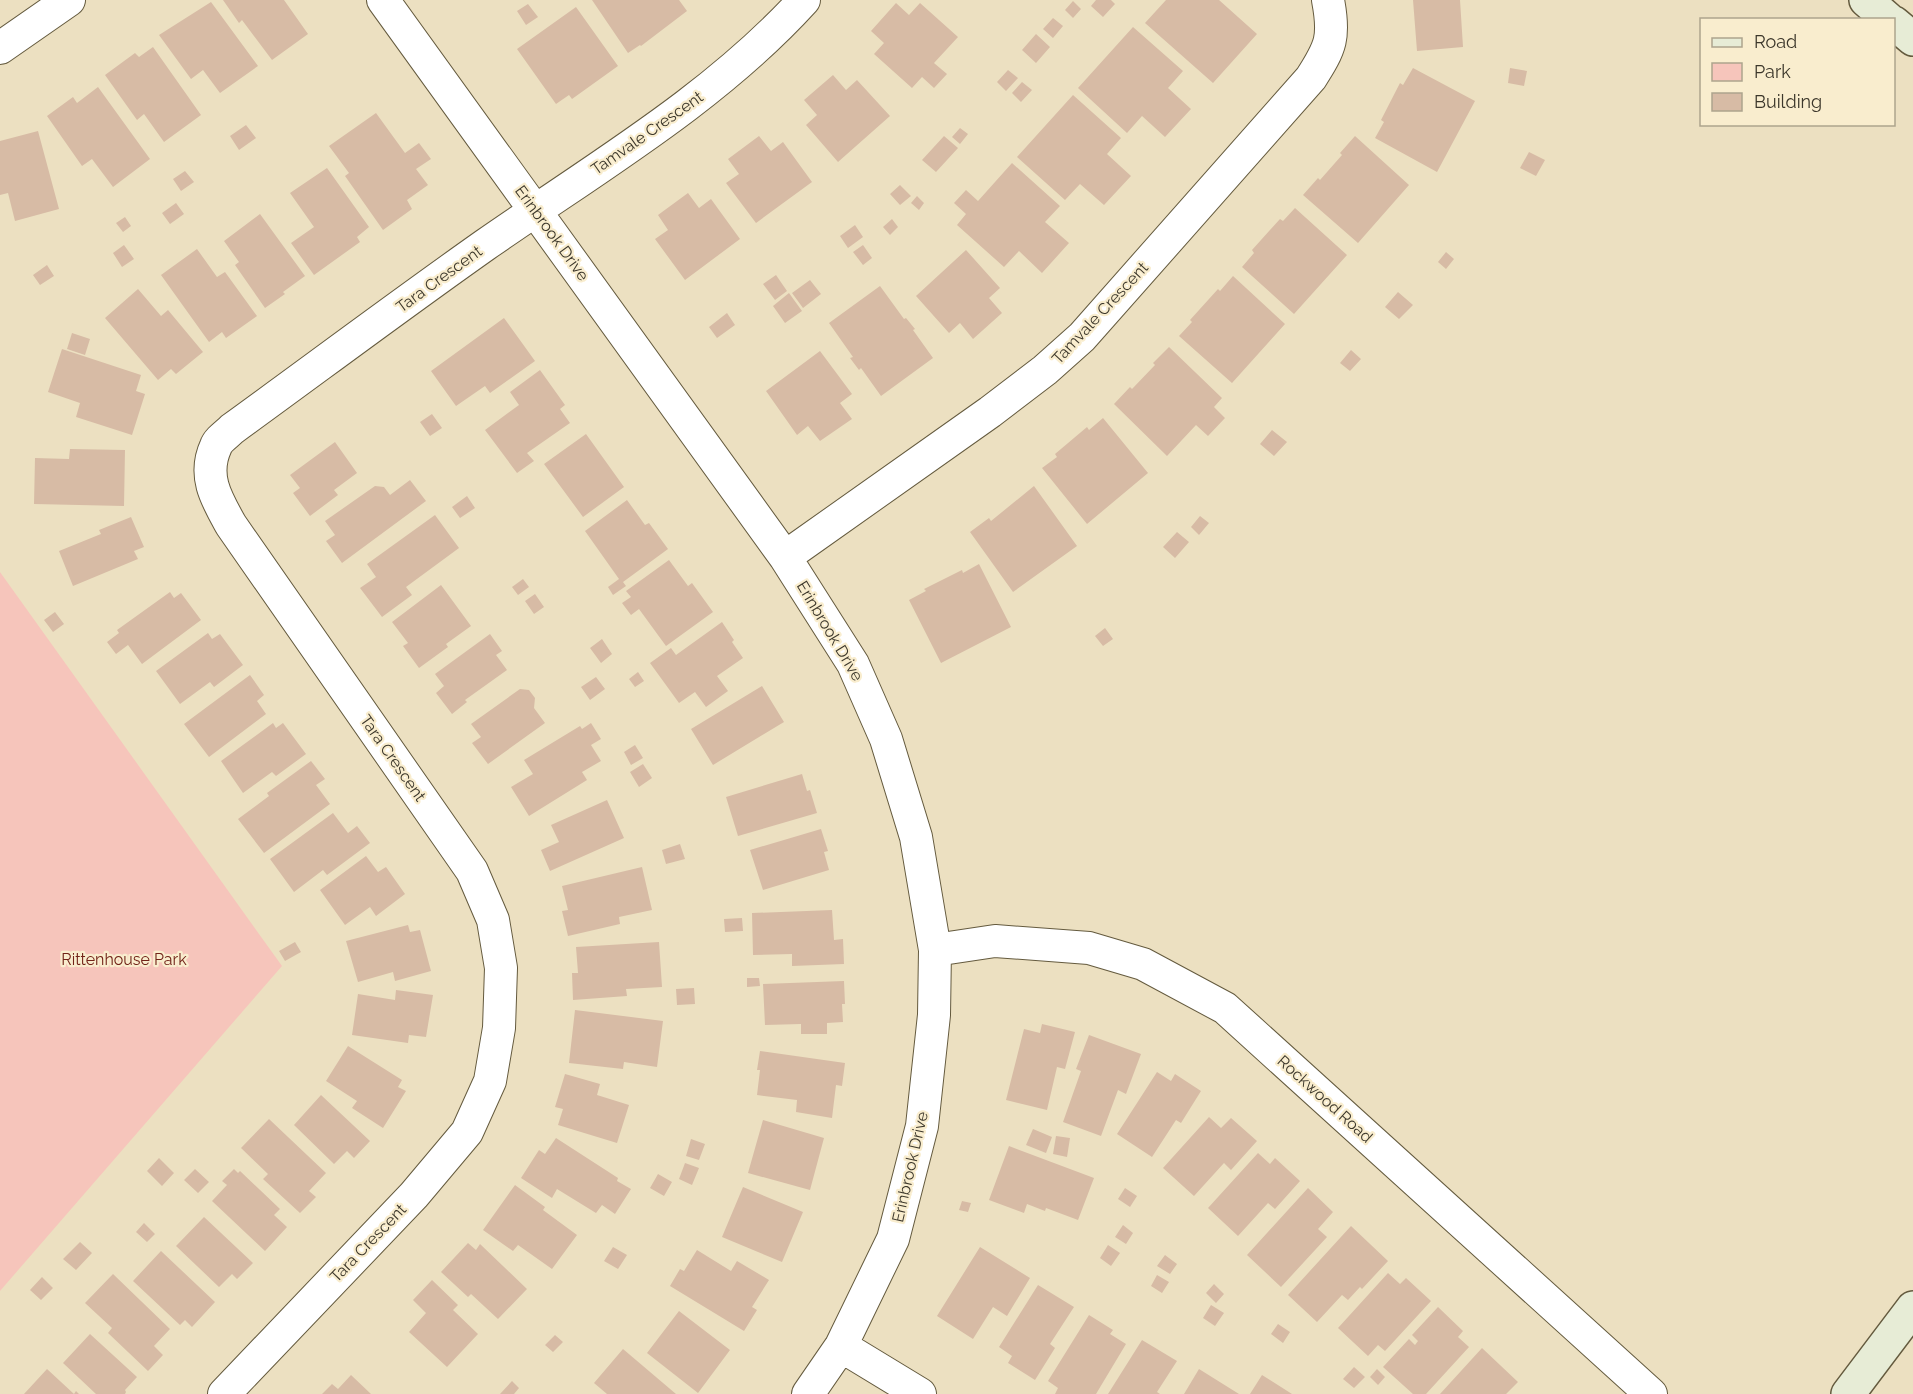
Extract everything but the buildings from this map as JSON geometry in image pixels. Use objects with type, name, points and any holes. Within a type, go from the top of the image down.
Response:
[{"type":"main road","points":[[1866,0],[1887,18]]},
{"type":"main road","points":[[1895,25],[1913,39]]},
{"type":"main road","points":[[1848,1394],[1913,1308]]},
{"type":"street","points":[[0,48],[69,0]]},
{"type":"street","name":"Erinbrook Drive","points":[[383,0],[785,557],[853,664],[886,739],[916,837],[935,950],[934,1015],[922,1126],[893,1239],[841,1346],[808,1394]]},
{"type":"street","name":"Tamvale Crescent","points":[[536,211],[704,93],[779,28],[804,0]]},
{"type":"street","name":"Tamvale Crescent","points":[[785,557],[1018,391],[1082,337],[1311,78],[1327,54],[1332,33],[1328,0]]},
{"type":"street","name":"Tara Crescent","points":[[224,1394],[414,1195],[467,1132],[490,1082],[500,1028],[501,968],[493,920],[472,871],[231,525],[213,492],[210,467],[216,444],[241,422],[536,211]]},
{"type":"street","name":"Rockwood Road","points":[[935,950],[995,941],[1089,948],[1143,964],[1225,1008],[1651,1394]]},
{"type":"street","points":[[841,1346],[920,1394]]},
{"type":"green space","name":"Rittenhouse Park","points":[[0,572],[282,966],[0,1291]]}]
